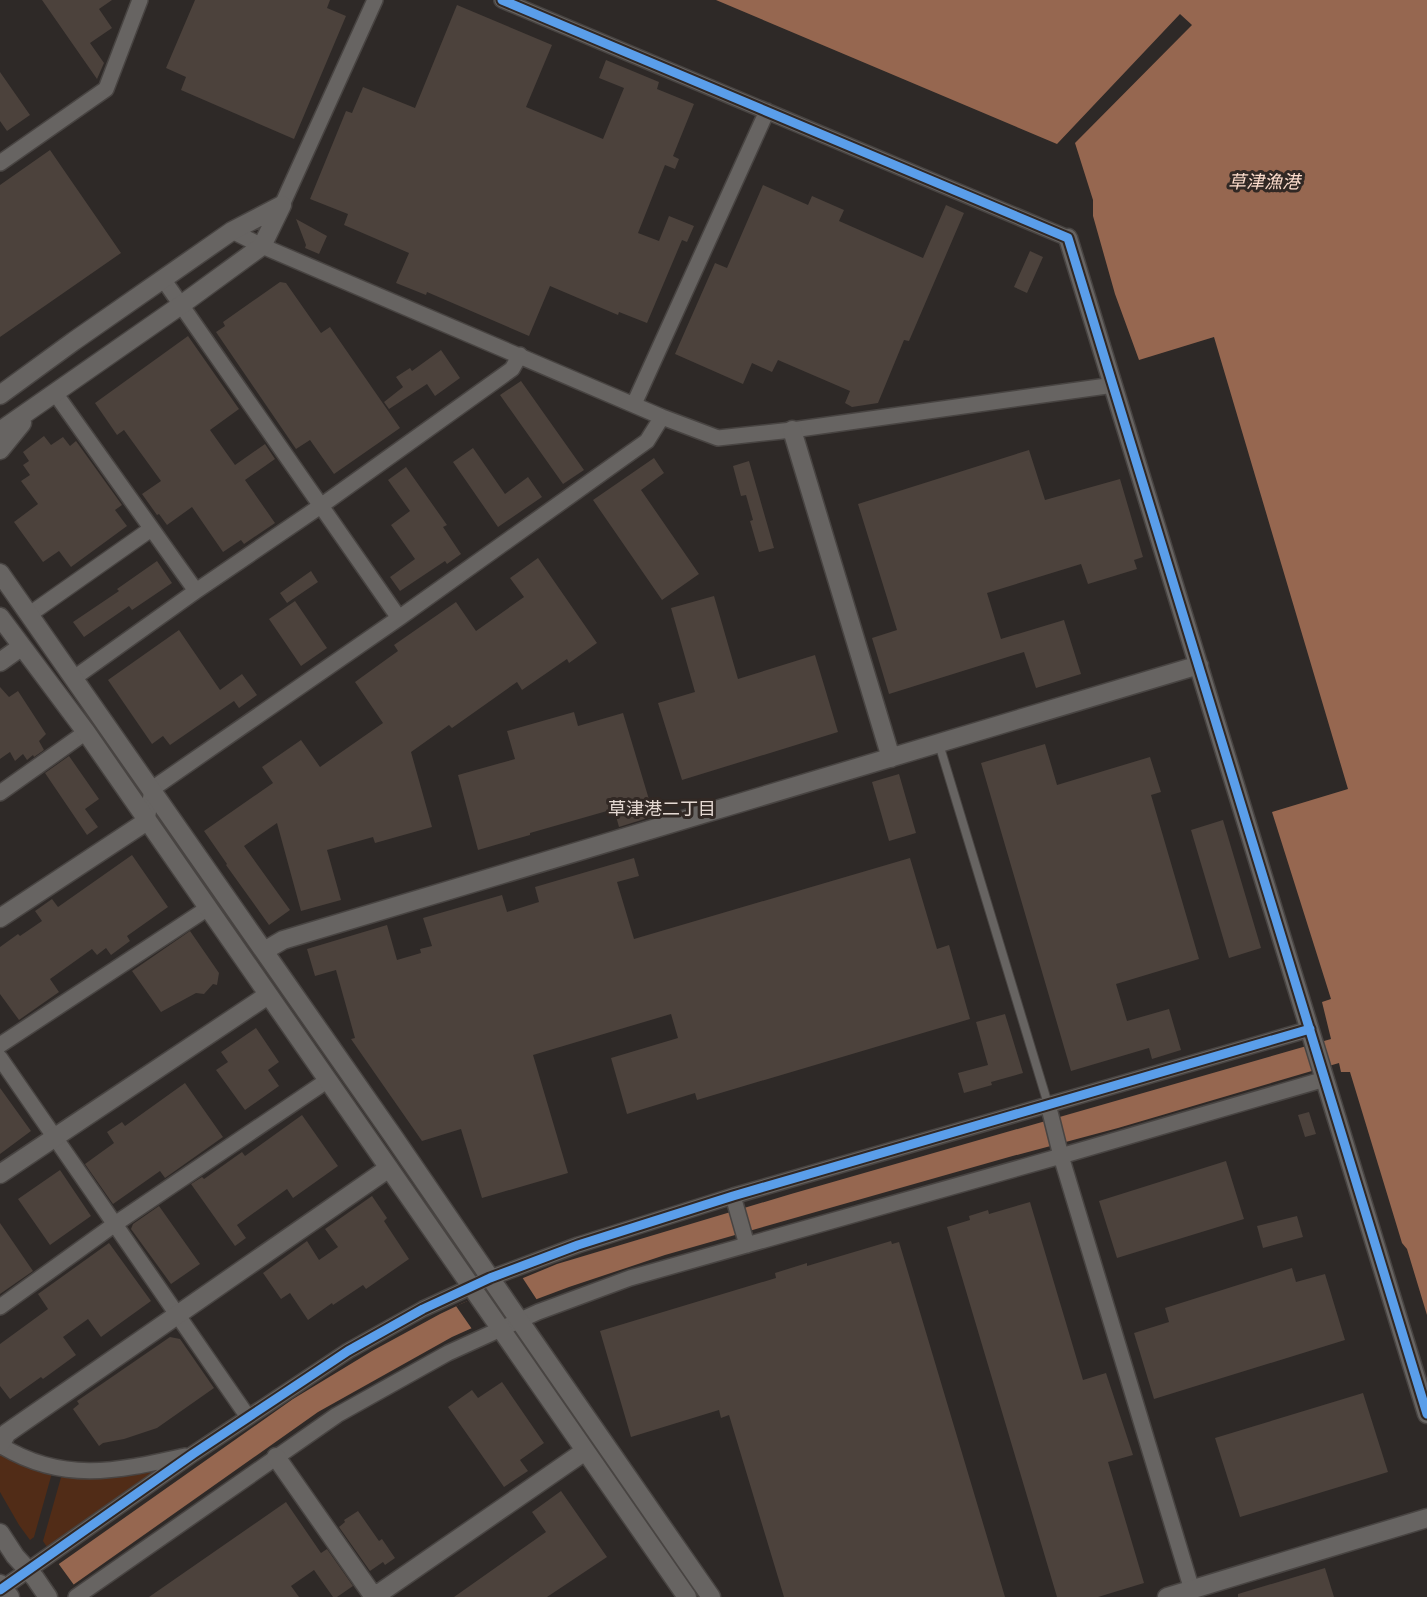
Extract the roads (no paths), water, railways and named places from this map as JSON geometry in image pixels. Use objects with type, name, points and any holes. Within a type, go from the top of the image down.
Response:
[{"type":"street","points":[[0,163],[106,89],[140,0]]},
{"type":"street","points":[[0,431],[182,305],[262,246],[375,0]]},
{"type":"street","points":[[502,0],[1068,238],[1427,1414]]},
{"type":"street","points":[[633,404],[766,111]]},
{"type":"street","points":[[0,395],[232,231],[282,205]]},
{"type":"street","points":[[232,231],[262,246],[662,417],[718,438],[792,430],[1114,385]]},
{"type":"street","points":[[163,279],[399,618]]},
{"type":"street","points":[[0,381],[74,341]]},
{"type":"street","points":[[74,678],[512,369],[520,356]]},
{"type":"street","points":[[55,393],[196,591]]},
{"type":"street","points":[[0,450],[34,408]]},
{"type":"street","points":[[0,918],[147,821],[152,789],[399,618],[647,441],[662,417]]},
{"type":"street","points":[[792,430],[891,758]]},
{"type":"street","points":[[30,614],[151,529]]},
{"type":"street","points":[[0,573],[711,1597]]},
{"type":"street","points":[[0,617],[86,732],[687,1597]]},
{"type":"street","points":[[0,662],[21,647]]},
{"type":"street","points":[[264,951],[283,940],[1199,665]]},
{"type":"street","points":[[0,793],[86,732]]},
{"type":"street","points":[[0,1045],[208,908]]},
{"type":"street","points":[[0,1174],[268,995]]},
{"type":"street","points":[[5,1591],[32,1574],[248,1417],[348,1351],[423,1309],[474,1291],[578,1245],[1311,1034]]},
{"type":"street","points":[[0,1058],[248,1417]]},
{"type":"street","points":[[76,1597],[336,1415],[497,1324],[516,1316],[538,1312],[630,1278],[746,1240],[1324,1076]]},
{"type":"street","points":[[0,1307],[115,1224],[328,1080]]},
{"type":"street","points":[[1049,1109],[1192,1590]]},
{"type":"street","points":[[193,1455],[132,1468],[80,1472],[37,1463],[0,1445],[7,1432],[388,1168]]},
{"type":"street","points":[[735,1201],[746,1240]]},
{"type":"street","points":[[276,1457],[374,1597],[585,1451]]},
{"type":"street","points":[[1167,1597],[1427,1518]]},
{"type":"street","points":[[0,1533],[15,1557],[32,1574],[48,1597]]},
{"type":"lane","points":[[938,743],[1049,1109]]},
{"type":"water","name":"草津漁港","points":[[716,0],[1427,0],[1427,1315],[1407,1249],[1402,1243],[1350,1072],[1341,1072],[1339,1063],[1118,1128],[665,1255],[537,1299],[452,1337],[318,1412],[56,1597],[12,1597],[293,1399],[372,1351],[463,1303],[557,1264],[791,1194],[1331,1039],[1322,1002],[1331,999],[1272,812],[1348,789],[1214,337],[1139,360],[1115,294],[1093,216],[1093,200],[1075,143],[1192,25],[1180,14],[1057,144]]},
{"type":"district","name":"草津港二丁目","points":[[662,809]]}]
